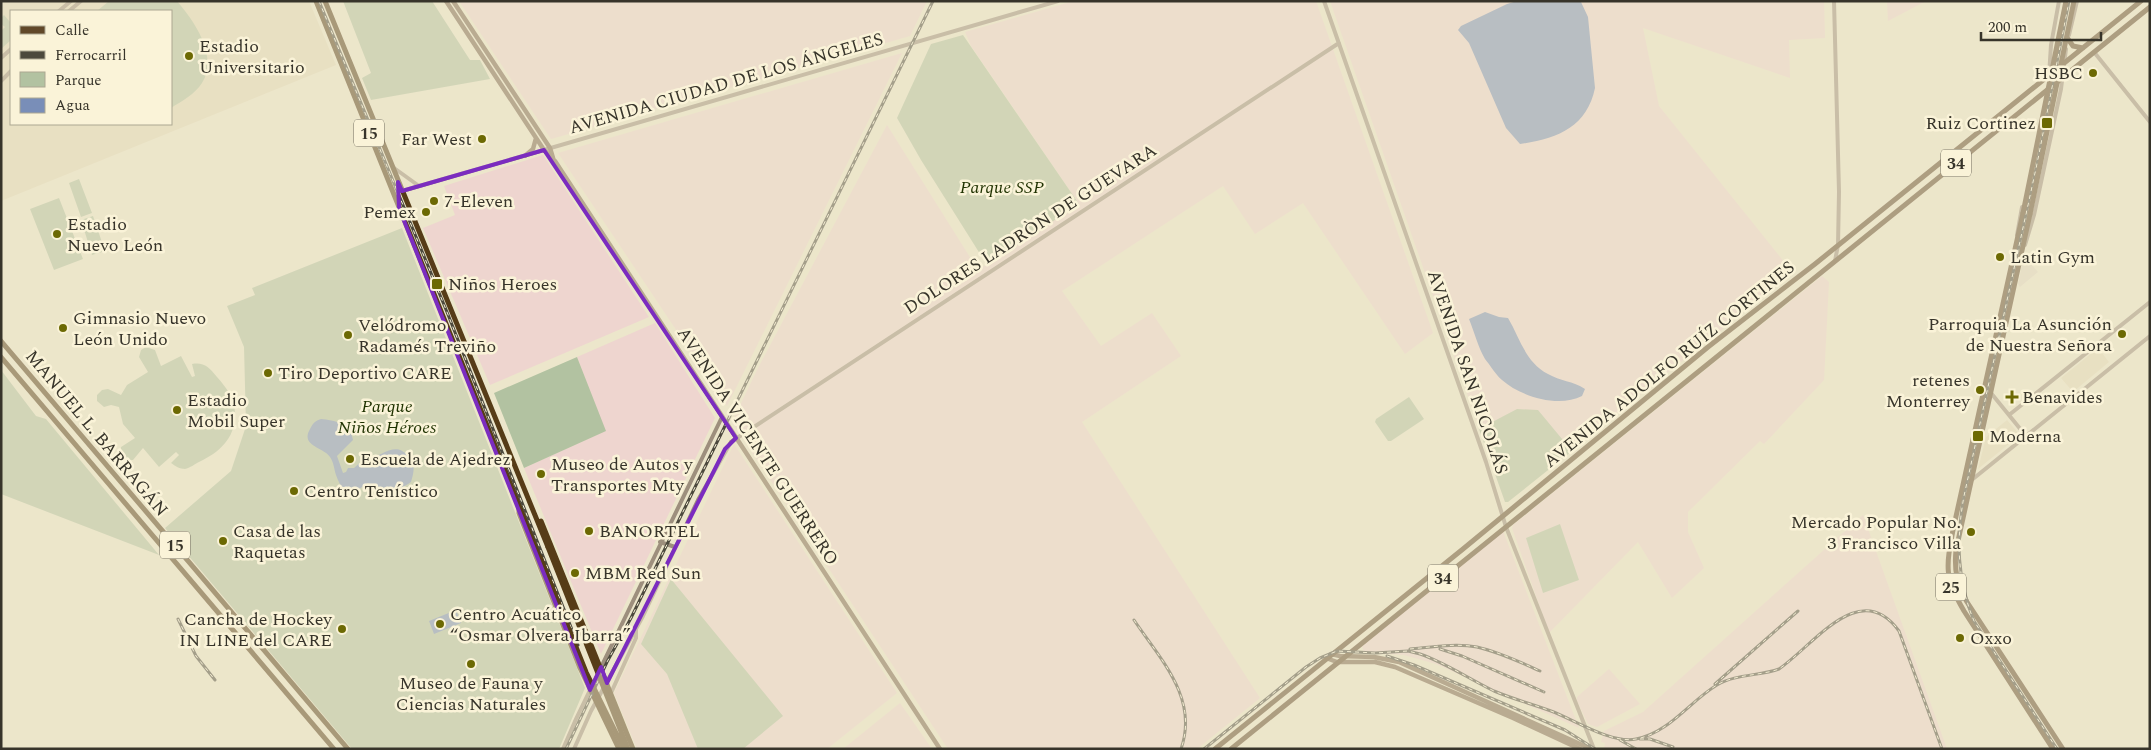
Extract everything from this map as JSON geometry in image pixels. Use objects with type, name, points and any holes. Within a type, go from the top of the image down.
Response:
[{"type":"highway","points":[[316,1],[335,26]]},
{"type":"highway","name":"15","points":[[316,1],[586,672],[624,749]]},
{"type":"highway","name":"15","points":[[325,1],[548,547],[628,749]]},
{"type":"highway","points":[[398,182],[399,208]]},
{"type":"highway","points":[[458,352],[461,334]]},
{"type":"highway","name":"MANUEL L. BARRAGÁN","points":[[1,341],[348,749]]},
{"type":"highway","points":[[1,346],[10,351]]},
{"type":"highway","name":"MANUEL L. BARRAGÁN","points":[[1,357],[334,749]]},
{"type":"highway","points":[[519,503],[518,513],[590,690],[619,749]]},
{"type":"highway","points":[[536,518],[540,520],[546,531],[633,749]]},
{"type":"highway","points":[[590,690],[607,683]]},
{"type":"highway","points":[[596,701],[613,699]]},
{"type":"highway","points":[[609,728],[619,714]]},
{"type":"main road","name":"AVENIDA VICENTE GUERRERO","points":[[446,1],[544,150],[553,159],[940,749]]},
{"type":"main road","name":"AVENIDA VICENTE GUERRERO","points":[[453,1],[550,148],[553,159]]},
{"type":"main road","name":"25","points":[[2054,749],[1982,642],[1952,589],[1948,576],[1948,561],[2023,213],[2066,1]]},
{"type":"main road","name":"25","points":[[2063,749],[1967,602],[1958,583],[1956,550],[1974,479],[2076,1]]},
{"type":"main road","name":"AVENIDA ADOLFO RUÍZ CORTINES","points":[[1215,749],[1702,353],[2141,1]]},
{"type":"main road","name":"AVENIDA ADOLFO RUÍZ CORTINES","points":[[1231,749],[2150,7]]},
{"type":"main road","points":[[2068,39],[2073,46],[2084,48]]},
{"type":"main road","points":[[526,155],[533,150],[536,138]]},
{"type":"main road","points":[[1382,614],[1383,620],[1388,623]]},
{"type":"main road","points":[[1331,654],[1374,657],[1399,662],[1592,749]]},
{"type":"main road","points":[[1326,658],[1338,662],[1368,661],[1395,667],[1579,748]]},
{"type":"main road","points":[[1299,679],[1306,682],[1307,687]]},
{"type":"street","points":[[60,10],[71,1]]},
{"type":"street","points":[[70,10],[81,1]]},
{"type":"street","name":"AVENIDA CIUDAD DE LOS ÁNGELES","points":[[402,191],[1058,1]]},
{"type":"street","name":"AVENIDA SAN NICOLÁS","points":[[1324,1],[1486,462],[1506,527],[1592,749]]},
{"type":"street","points":[[1834,1],[1839,192],[1838,245],[1835,261]]},
{"type":"street","points":[[2017,236],[2016,228],[2049,76],[2051,44],[2059,1]]},
{"type":"street","points":[[2025,245],[2032,223],[2057,107],[2076,1]]},
{"type":"street","name":"DOLORES LADRÒN DE GUEVARA","points":[[636,629],[725,449],[736,438],[1339,43]]},
{"type":"street","points":[[2051,44],[2056,51],[2062,52],[2066,49]]},
{"type":"street","points":[[2094,52],[2150,122]]},
{"type":"street","points":[[2044,100],[2050,98],[2057,107]]},
{"type":"street","points":[[392,166],[405,178],[419,186]]},
{"type":"street","points":[[1838,245],[1843,255]]},
{"type":"street","points":[[2010,415],[2150,302]]},
{"type":"street","points":[[1963,487],[2150,336]]},
{"type":"street","points":[[1991,393],[2026,436]]},
{"type":"street","points":[[563,749],[660,542],[722,417]]},
{"type":"street","points":[[660,542],[675,547]]},
{"type":"street","points":[[574,749],[596,701],[636,629]]},
{"type":"street","points":[[611,692],[636,638],[636,629]]},
{"type":"highlighted area","points":[[544,150],[736,438],[725,449],[607,683],[601,667],[590,690],[399,208],[398,182],[402,191]]},
{"type":"shaded area","points":[[1,1],[309,1],[336,65],[1,201]]},
{"type":"shaded area","points":[[459,1],[927,1],[910,36],[551,139]]},
{"type":"shaded area","points":[[1074,1],[1316,1],[1433,333],[1405,354],[1303,203],[1255,234],[1223,186],[1062,291],[1101,346],[1152,313],[1181,356],[1082,422],[1260,698],[1197,749],[948,749],[732,422],[758,368],[887,125],[978,270],[1079,204],[971,46],[965,32]]},
{"type":"shaded area","points":[[1330,1],[1824,1],[1825,38],[1789,40],[1790,78],[1643,28],[1659,106],[1793,273],[1505,502]]},
{"type":"shaded area","points":[[1887,1],[1926,1],[1888,21]]},
{"type":"shaded area","points":[[902,53],[727,406],[558,153]]},
{"type":"shaded area","points":[[543,155],[649,317],[490,385],[423,228],[455,215],[444,186]]},
{"type":"shaded area","points":[[2024,256],[2038,272],[2020,287],[2018,284]]},
{"type":"shaded area","points":[[1822,276],[1829,282],[1824,380],[1764,444],[1760,441],[1688,512],[1688,532],[1704,568],[1672,598],[1638,542],[1549,633],[1512,528],[1513,525]]},
{"type":"shaded area","points":[[655,323],[715,418],[601,654],[524,468],[605,431],[577,357]]},
{"type":"shaded area","points":[[2098,348],[2109,362],[2073,392],[2061,378]]},
{"type":"shaded area","points":[[2007,420],[2020,435],[1978,469],[1986,437]]},
{"type":"shaded area","points":[[734,444],[897,693],[827,749],[637,749],[614,693]]},
{"type":"shaded area","points":[[1863,515],[1947,749],[1604,749],[1605,743],[1601,742],[1604,731],[1643,712]]},
{"type":"shaded area","points":[[1503,531],[1579,728],[1436,664],[1404,655],[1364,652],[1362,646]]},
{"type":"shaded area","points":[[1609,669],[1640,704],[1597,727],[1588,724],[1577,701],[1577,697]]},
{"type":"shaded area","points":[[900,703],[932,749],[843,749]]},
{"type":"green space","name":"Estadio Universitario","points":[[109,1],[177,1],[197,29],[206,50],[207,73],[196,91],[172,107],[172,10],[98,10]]},
{"type":"green space","points":[[343,1],[432,1],[470,60],[480,60],[490,79],[371,100],[362,78],[371,73]]},
{"type":"green space","points":[[4,15],[10,22],[10,41],[1,49],[1,31],[5,27],[1,24],[1,18]]},
{"type":"green space","name":"Parque SSP","points":[[963,35],[1079,204],[987,265],[897,118],[931,44]]},
{"type":"green space","points":[[79,179],[92,213],[81,217],[69,183]]},
{"type":"green space","name":"Estadio Nuevo León","points":[[59,198],[83,259],[54,270],[30,209]]},
{"type":"green space","points":[[93,216],[105,251],[92,255],[81,220]]},
{"type":"green space","name":"Parque Niños Héroes","points":[[402,228],[585,688],[559,749],[352,749],[165,528],[231,471],[246,426],[244,347],[227,306],[255,295],[252,288]]},
{"type":"green space","name":"Estadio Mobil Super","points":[[146,347],[155,350],[161,366],[181,356],[192,377],[195,376],[192,364],[206,366],[224,385],[235,408],[233,430],[225,443],[213,454],[187,468],[179,468],[171,463],[179,455],[176,452],[159,467],[143,448],[133,460],[124,460],[120,456],[121,447],[135,438],[123,424],[119,407],[111,405],[104,407],[97,401],[97,395],[102,390],[108,389],[121,395],[127,385],[148,372],[139,357],[141,350]]},
{"type":"green space","points":[[577,357],[606,431],[524,468],[494,393]]},
{"type":"green space","points":[[1,370],[36,416],[46,419],[159,555],[1,494]]},
{"type":"green space","points":[[1409,397],[1424,419],[1391,441],[1388,441],[1375,422],[1376,419]]},
{"type":"green space","points":[[1517,409],[1538,410],[1572,451],[1508,502],[1505,502],[1479,429]]},
{"type":"green space","points":[[1560,524],[1579,580],[1543,593],[1526,538]]},
{"type":"green space","points":[[671,579],[783,716],[743,749],[698,749],[667,674],[641,644]]},
{"type":"water","points":[[1517,1],[1581,2],[1588,17],[1595,88],[1591,101],[1578,122],[1546,139],[1520,144],[1506,128],[1469,43],[1458,30],[1461,26]]},
{"type":"water","points":[[1485,312],[1508,318],[1528,356],[1534,363],[1540,369],[1553,376],[1585,389],[1582,396],[1562,401],[1540,399],[1519,391],[1502,380],[1485,359],[1469,319]]},
{"type":"water","points":[[321,419],[341,424],[352,435],[353,440],[337,456],[343,473],[348,468],[354,468],[368,457],[398,450],[405,453],[411,459],[413,471],[411,482],[395,489],[379,487],[368,483],[353,493],[345,493],[330,457],[310,443],[308,439],[312,425]]},
{"type":"water","points":[[456,610],[461,623],[434,634],[429,621]]},
{"type":"railway","points":[[319,1],[447,312],[578,645]]},
{"type":"railway","points":[[566,749],[607,662],[631,618],[933,1]]},
{"type":"railway","points":[[2057,749],[1974,621],[1968,606],[1961,575],[1959,544],[1964,496],[2037,164],[2069,1]]},
{"type":"railway","points":[[1715,684],[1798,611]]},
{"type":"railway","points":[[1204,749],[1306,667],[1320,658],[1337,651],[1375,653],[1408,651],[1420,654],[1448,666],[1494,691],[1551,711],[1604,735],[1626,740],[1636,739],[1648,736],[1659,730],[1724,681],[1779,669],[1822,632],[1838,621],[1853,613],[1869,611],[1884,616],[1899,631],[1942,749]]},
{"type":"railway","points":[[178,619],[196,656],[215,680]]},
{"type":"railway","points":[[1134,620],[1165,665],[1181,696],[1185,713],[1185,730],[1181,749]]},
{"type":"railway","points":[[1410,649],[1452,645],[1477,647],[1501,654],[1540,671]]},
{"type":"railway","points":[[1440,649],[1462,656],[1544,692]]},
{"type":"railway","points":[[1387,656],[1414,665],[1565,730],[1595,749]]},
{"type":"railway","points":[[1640,739],[1650,739],[1673,747]]},
{"type":"railway","points":[[1620,740],[1636,749]]},
{"type":"place","name":"Estadio Universitario","points":[[189,56]]},
{"type":"place","name":"HSBC","points":[[2093,73]]},
{"type":"place","name":"Ruiz Cortinez","points":[[2047,123]]},
{"type":"place","name":"Far West","points":[[482,139]]},
{"type":"place","name":"7-Eleven","points":[[434,201]]},
{"type":"place","name":"Pemex","points":[[426,212]]},
{"type":"place","name":"Estadio Nuevo León","points":[[57,234]]},
{"type":"place","name":"Latin Gym","points":[[2000,257]]},
{"type":"place","name":"Niños Heroes","points":[[437,284]]},
{"type":"place","name":"Gimnasio Nuevo León Unido","points":[[63,328]]},
{"type":"place","name":"Parroquia La Asunción de Nuestra Señora","points":[[2122,334]]},
{"type":"place","name":"Velódromo Radamés Treviño","points":[[348,335]]},
{"type":"place","name":"Tiro Deportivo CARE","points":[[268,373]]},
{"type":"place","name":"retenes Monterrey","points":[[1980,390]]},
{"type":"place","name":"Benavides","points":[[2012,397]]},
{"type":"place","name":"Estadio Mobil Super","points":[[177,410]]},
{"type":"place","name":"Moderna","points":[[1978,436]]},
{"type":"place","name":"Escuela de Ajedrez","points":[[350,459]]},
{"type":"place","name":"Museo de Autos y Transportes Mty","points":[[541,474]]},
{"type":"place","name":"Centro Tenístico","points":[[294,491]]},
{"type":"place","name":"BANORTEL","points":[[589,531]]},
{"type":"place","name":"Mercado Popular No. 3 Francisco Villa","points":[[1971,532]]},
{"type":"place","name":"Casa de las Raquetas","points":[[223,541]]},
{"type":"place","name":"MBM Red Sun","points":[[575,573]]},
{"type":"place","name":"Centro Acuático “Osmar Olvera Ibarra”","points":[[440,624]]},
{"type":"place","name":"Cancha de Hockey IN LINE del CARE","points":[[342,629]]},
{"type":"place","name":"Oxxo","points":[[1960,638]]},
{"type":"place","name":"Museo de Fauna y Ciencias Naturales","points":[[471,664]]}]
